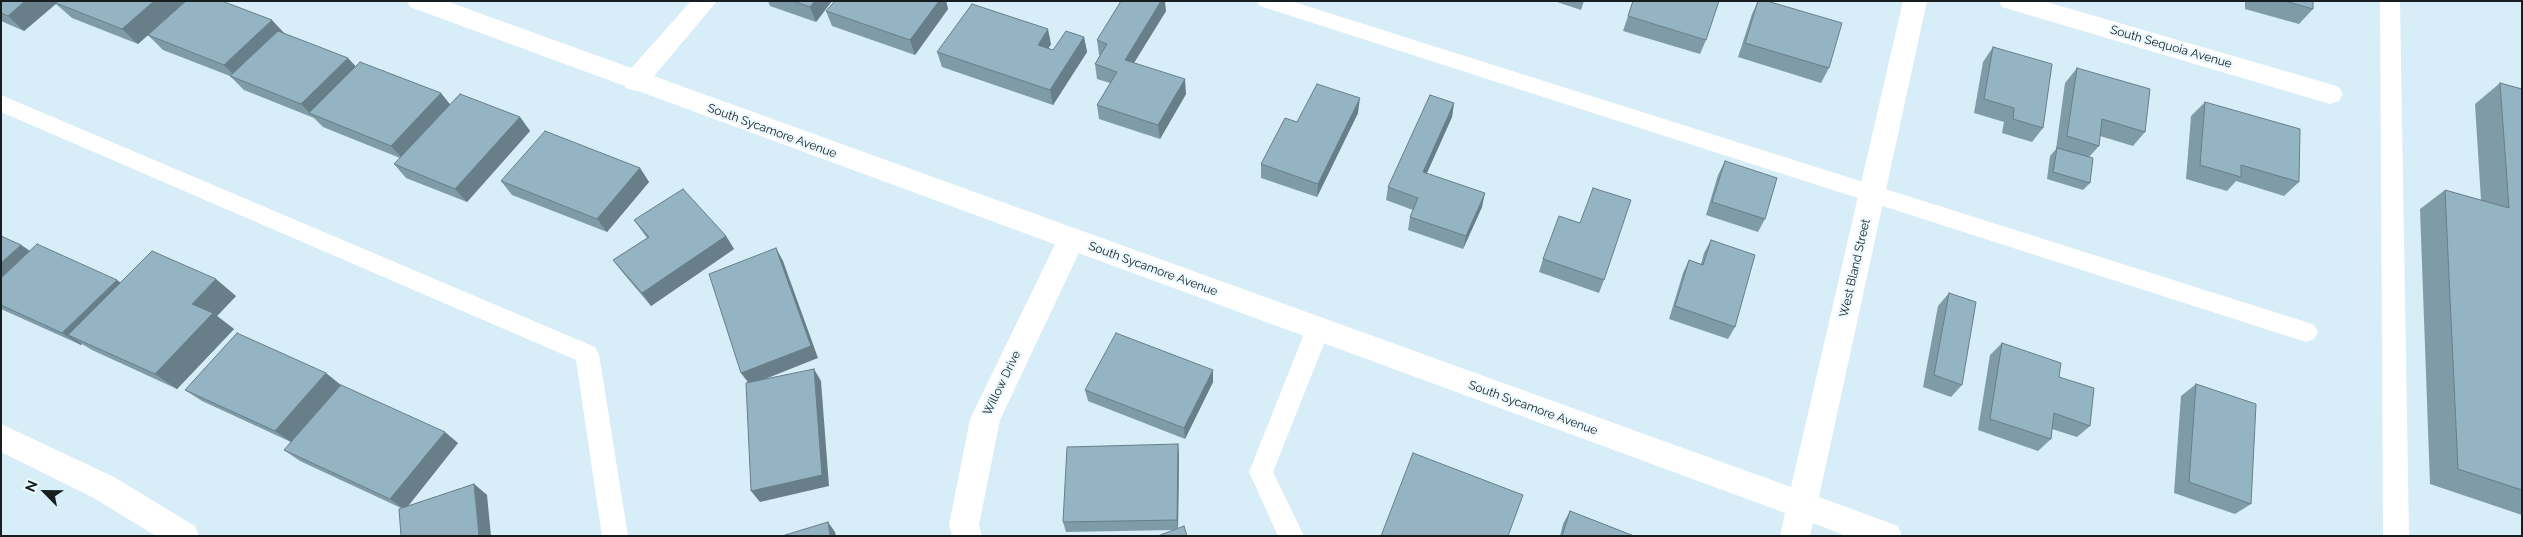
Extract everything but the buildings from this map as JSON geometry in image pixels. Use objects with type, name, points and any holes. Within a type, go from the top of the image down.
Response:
[{"type":"street","name":"South Sycamore Avenue","points":[[419,1],[1887,536]]},
{"type":"street","points":[[635,81],[705,1]]},
{"type":"street","name":"West Bland Street","points":[[1795,536],[1915,1]]},
{"type":"street","name":"South Sequoia Avenue","points":[[2011,1],[2330,94]]},
{"type":"street","name":"Willow Drive","points":[[967,536],[964,525],[985,419],[1071,240]]},
{"type":"street","points":[[1,437],[104,487],[184,536]]},
{"type":"lane","points":[[1267,1],[2306,332]]},
{"type":"lane","points":[[2390,1],[2396,536]]},
{"type":"lane","points":[[1,103],[586,354],[615,536]]},
{"type":"lane","points":[[1291,536],[1261,472],[1318,329]]}]
